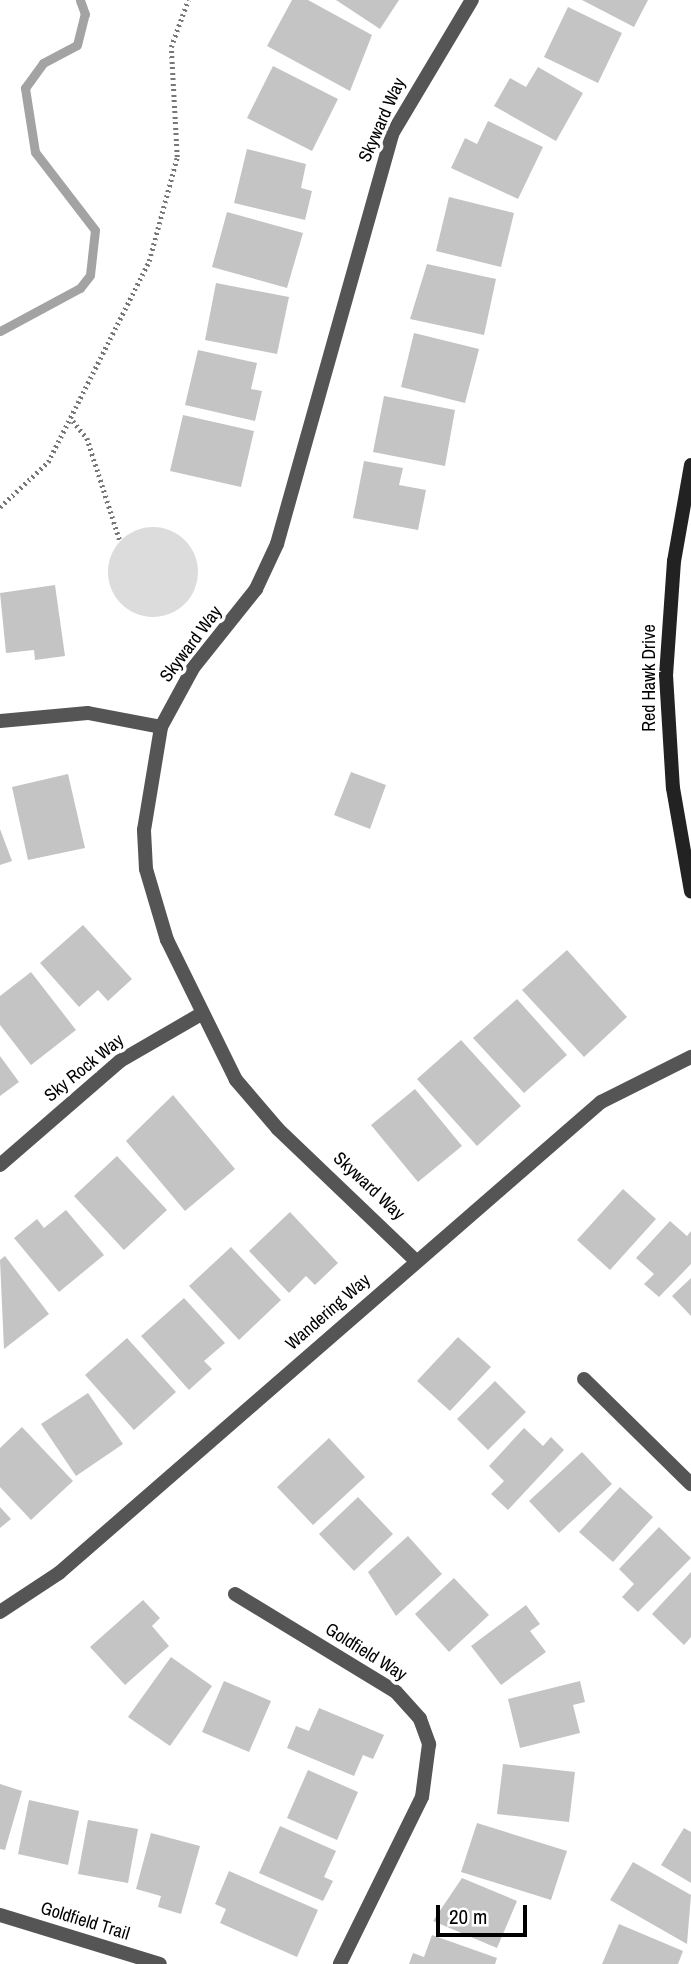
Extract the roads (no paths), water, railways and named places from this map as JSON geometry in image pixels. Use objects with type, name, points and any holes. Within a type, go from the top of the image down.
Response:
[{"type":"street","name":"Skyward Way","points":[[415,1260],[254,1103],[201,1014],[167,940],[146,869],[148,791],[161,727],[193,668],[256,589],[276,544],[386,153],[406,104],[472,0]]},
{"type":"street","name":"Red Hawk Drive","points":[[691,465],[674,561],[666,675],[673,788],[691,891]]},
{"type":"street","points":[[0,721],[88,713],[161,727]]},
{"type":"street","name":"Sky Rock Way","points":[[0,1165],[120,1061],[201,1014]]},
{"type":"street","name":"Wandering Way","points":[[0,1612],[59,1573],[415,1260],[601,1102],[691,1057]]},
{"type":"street","points":[[583,1379],[691,1485]]},
{"type":"street","name":"Goldfield Way","points":[[235,1594],[396,1692],[420,1719],[429,1744],[422,1797],[340,1964]]},
{"type":"street","name":"Goldfield Trail","points":[[0,1915],[160,1964]]},
{"type":"waterway","points":[[0,331],[80,288],[90,275],[95,230],[35,152],[25,88],[43,63],[77,45],[85,14],[80,0]]}]
